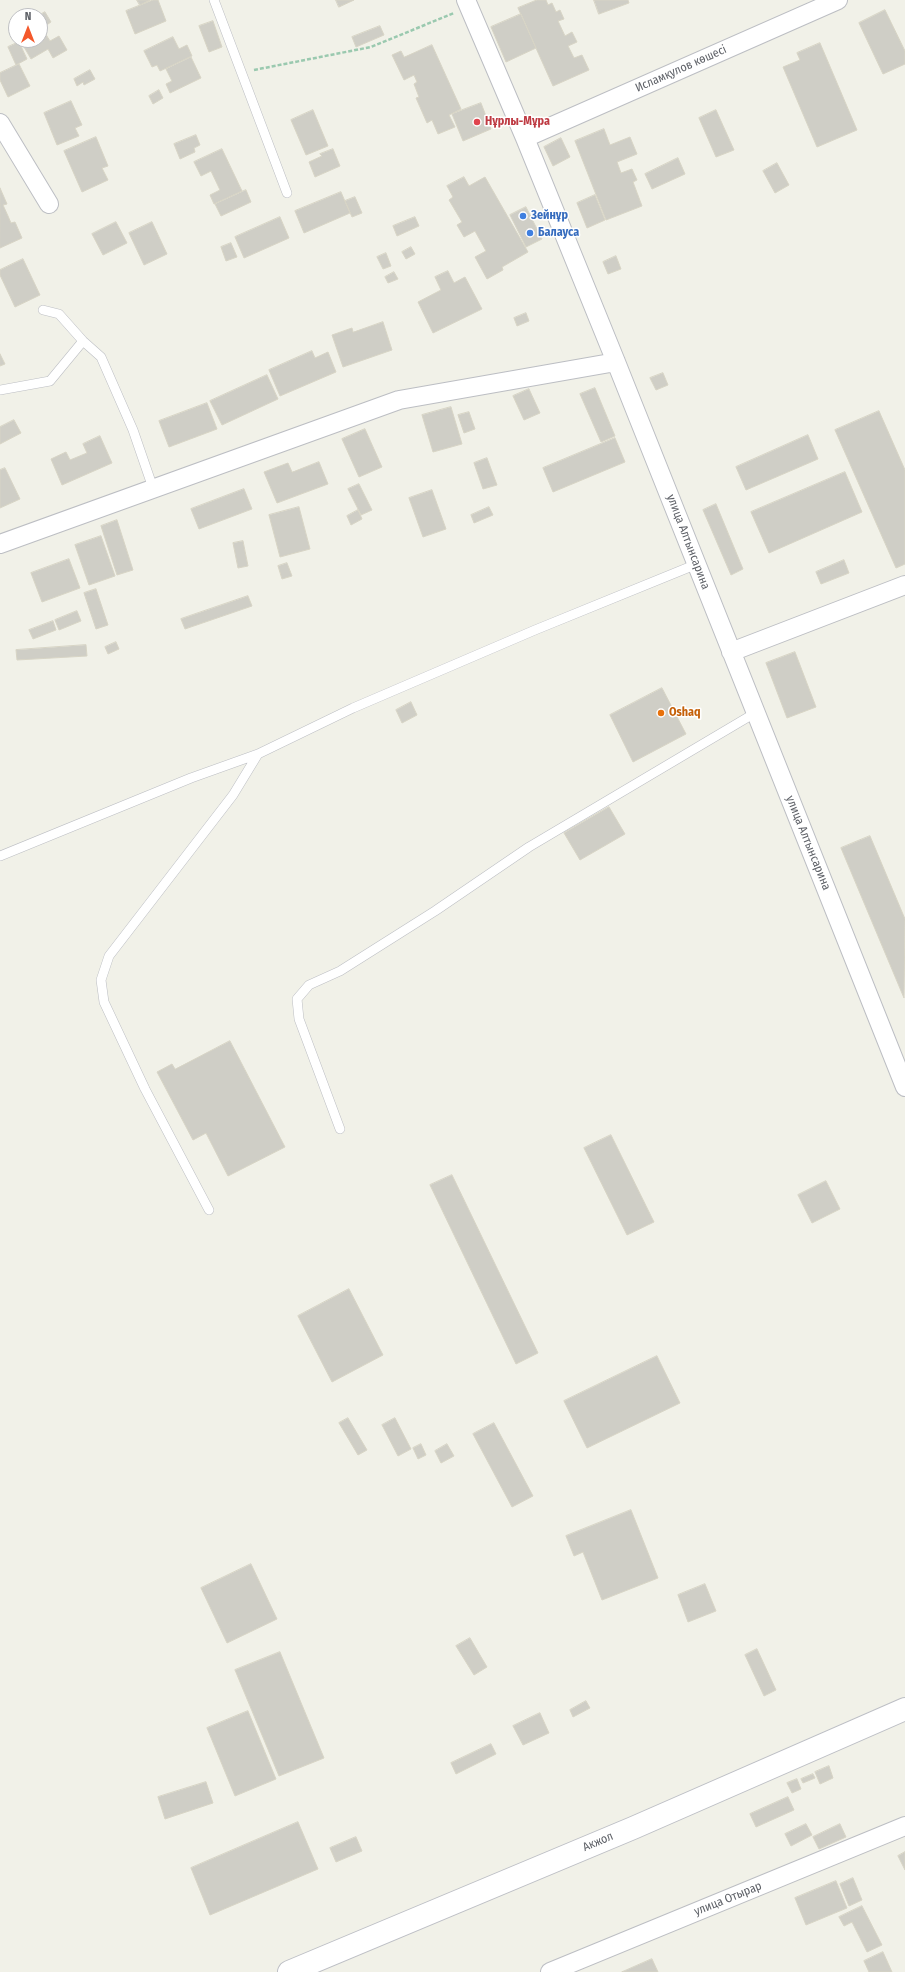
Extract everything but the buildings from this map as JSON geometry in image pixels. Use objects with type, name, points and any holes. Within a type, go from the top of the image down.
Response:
[{"type":"main road","name":"Акжол","points":[[289,1972],[633,1828],[905,1709]]},
{"type":"street","name":"Исламқулов көшесі","points":[[525,138],[838,0]]},
{"type":"street","name":"улица Алтынсарина","points":[[468,4],[525,138],[616,362],[905,1086]]},
{"type":"street","points":[[0,123],[49,204]]},
{"type":"street","points":[[0,544],[399,400],[616,362]]},
{"type":"street","points":[[731,652],[905,585]]},
{"type":"street","name":"улица Отырар","points":[[550,1972],[905,1826]]},
{"type":"lane","points":[[214,0],[287,193]]},
{"type":"lane","points":[[44,310],[59,314],[83,341],[101,358],[133,430],[153,488]]},
{"type":"lane","points":[[0,390],[50,381],[83,341]]},
{"type":"lane","points":[[0,856],[190,778],[258,754],[353,708],[535,630],[697,564]]},
{"type":"lane","points":[[340,1129],[299,1019],[297,999],[309,985],[340,971],[530,846],[755,713]]},
{"type":"lane","points":[[209,1210],[145,1089],[104,1002],[101,980],[109,956],[233,795],[258,754]]},
{"type":"path","points":[[241,73],[307,58],[371,47],[468,4]]},
{"type":"place","name":"Нұрлы-Мұра","points":[[477,122]]},
{"type":"place","name":"Зейнұр","points":[[523,216]]},
{"type":"place","name":"Балауса","points":[[530,233]]},
{"type":"place","name":"Oshaq","points":[[661,713]]}]
